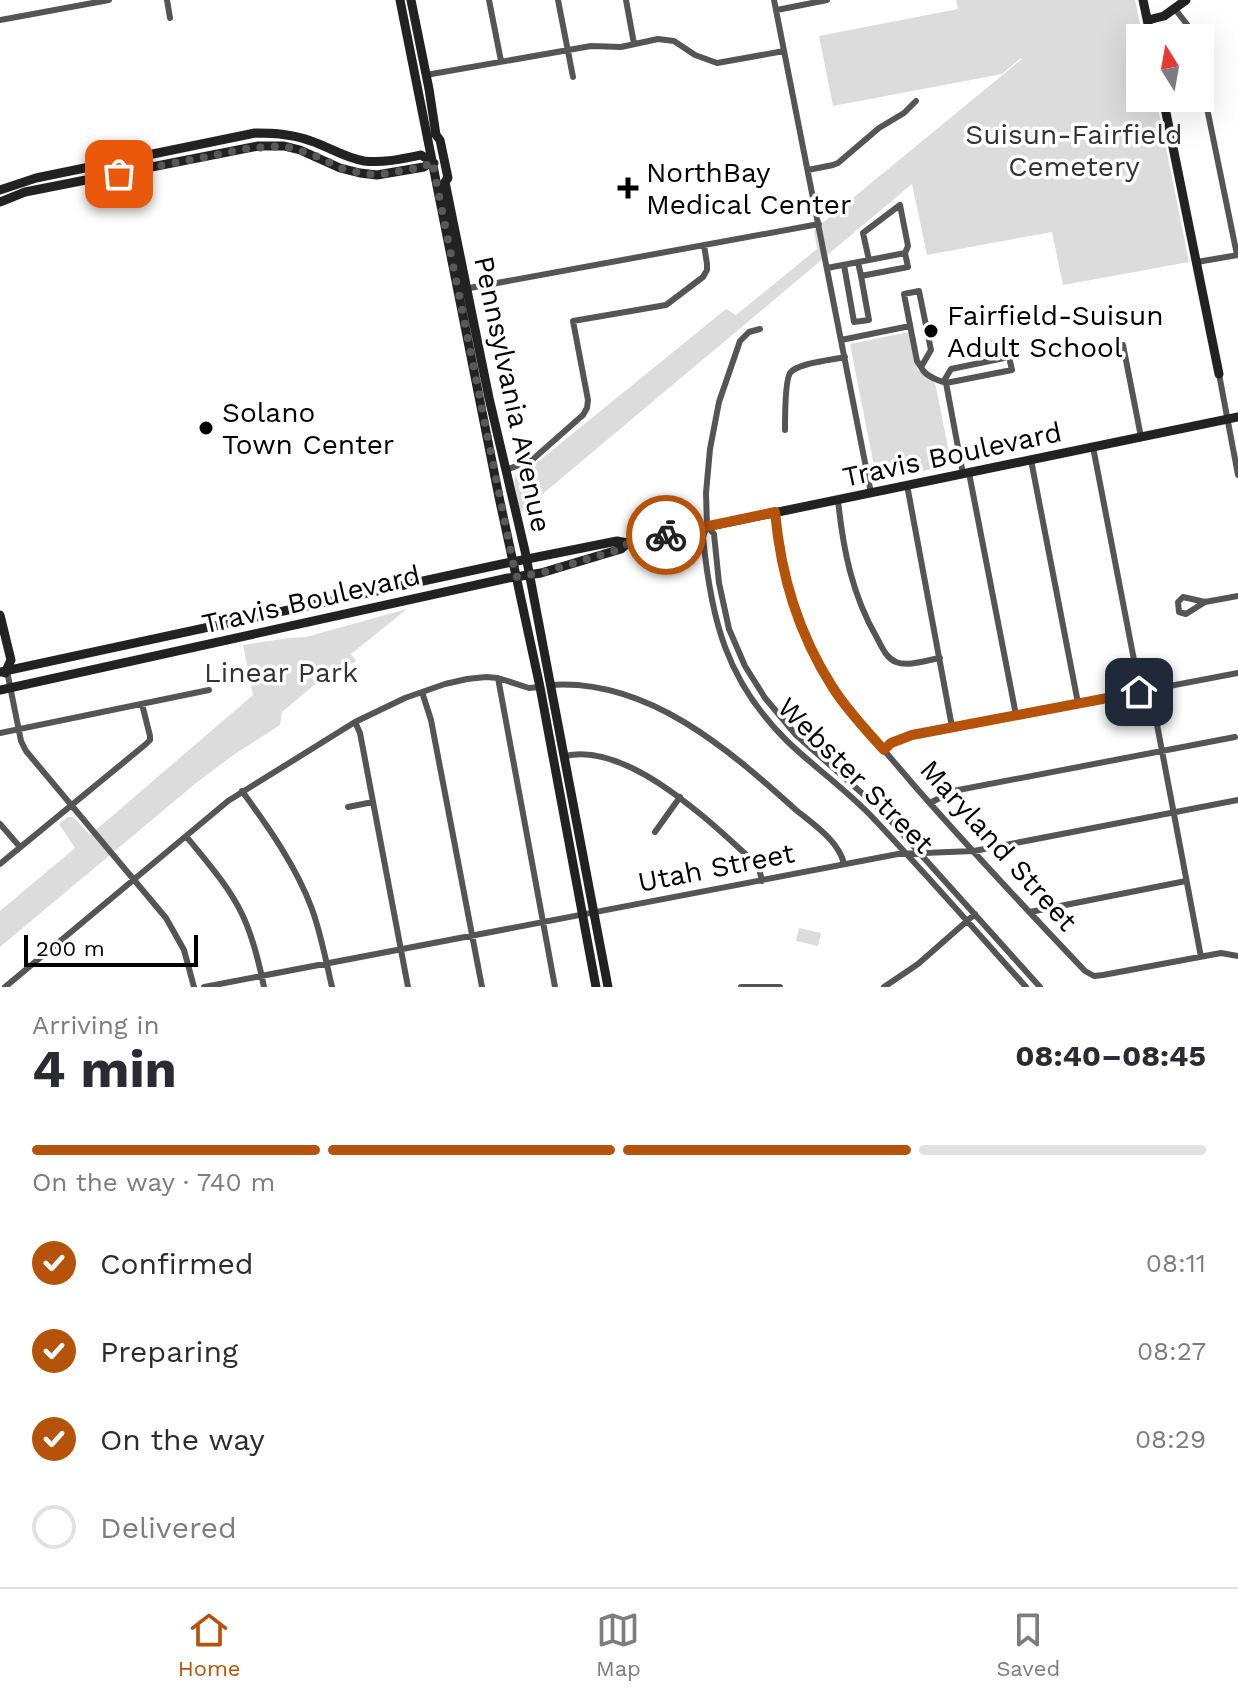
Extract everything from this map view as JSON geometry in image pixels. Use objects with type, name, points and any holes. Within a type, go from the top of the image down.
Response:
[{"type":"main road","name":"Pennsylvania Avenue","points":[[400,0],[432,161],[526,559],[596,987]]},
{"type":"main road","name":"Pennsylvania Avenue","points":[[411,0],[436,135],[440,140],[448,178],[445,182],[463,290],[513,562],[565,756],[608,987]]},
{"type":"main road","points":[[1143,0],[1149,24]]},
{"type":"main road","points":[[1148,20],[1164,16],[1186,0]]},
{"type":"main road","points":[[407,35],[413,42],[419,69],[426,75],[417,86]]},
{"type":"main road","points":[[1166,112],[1219,374]]},
{"type":"main road","points":[[0,190],[36,178],[255,133],[298,136],[361,161],[390,161],[421,155],[439,166],[445,182]]},
{"type":"main road","points":[[0,202],[25,192],[258,146],[284,146],[300,150],[340,168],[360,173],[392,174],[424,167],[432,161],[437,153],[436,135]]},
{"type":"main road","name":"Travis Boulevard","points":[[2,671],[526,559],[617,541],[628,543],[1233,418]]},
{"type":"main road","name":"Travis Boulevard","points":[[5,689],[541,573],[621,549],[628,543]]},
{"type":"main road","points":[[0,615],[11,660],[2,671]]},
{"type":"street","points":[[0,20],[109,0]]},
{"type":"street","points":[[167,0],[170,18]]},
{"type":"street","points":[[489,0],[501,61]]},
{"type":"street","points":[[558,0],[573,77]]},
{"type":"street","points":[[626,0],[634,44]]},
{"type":"street","points":[[774,0],[871,493]]},
{"type":"street","points":[[777,10],[827,0]]},
{"type":"street","points":[[1175,9],[1187,24]]},
{"type":"street","points":[[426,75],[591,46],[621,47],[658,39],[674,41],[695,55],[717,63],[784,51]]},
{"type":"street","points":[[808,170],[838,163],[916,101]]},
{"type":"street","points":[[1197,262],[1238,255],[1208,112]]},
{"type":"street","points":[[861,276],[908,267],[905,253],[908,246],[900,205],[863,233],[869,260]]},
{"type":"street","points":[[463,290],[819,224]]},
{"type":"street","points":[[506,470],[532,460],[587,408],[573,321],[666,305],[703,277],[707,270],[704,245]]},
{"type":"street","points":[[827,268],[905,253]]},
{"type":"street","points":[[844,265],[854,322],[869,320],[858,262]]},
{"type":"street","points":[[921,367],[931,350],[919,291],[904,294],[917,361],[921,367],[925,373],[946,383],[1012,370],[1009,357],[951,369],[946,375],[946,383],[1016,715]]},
{"type":"street","points":[[841,340],[910,326]]},
{"type":"street","points":[[707,526],[706,493],[719,402],[740,341],[749,332],[760,329]]},
{"type":"street","points":[[1123,345],[1141,437]]},
{"type":"street","points":[[785,430],[790,373],[807,365],[845,357]]},
{"type":"street","points":[[1219,374],[1233,418],[1238,475]]},
{"type":"street","points":[[1093,447],[1134,660],[1155,714],[1201,957],[1221,953],[1238,956]]},
{"type":"street","points":[[1031,460],[1078,703]]},
{"type":"street","points":[[907,485],[952,727]]},
{"type":"street","points":[[838,500],[852,580],[870,625],[887,654],[901,664],[940,658]]},
{"type":"street","name":"Maryland Street","points":[[775,512],[785,579],[799,624],[833,689],[930,803],[1085,971],[1094,976],[1201,957]]},
{"type":"street","name":"Webster Street","points":[[1026,987],[872,816],[768,721],[728,655],[712,606],[703,537],[707,526],[714,534],[719,583],[729,629],[756,685],[796,735],[880,809],[1040,987]]},
{"type":"street","points":[[1205,602],[1238,596]]},
{"type":"street","points":[[2,671],[26,751],[166,918],[184,950],[194,987]]},
{"type":"street","points":[[884,750],[898,739],[952,727],[1238,673]]},
{"type":"street","points":[[498,678],[555,987]]},
{"type":"street","points":[[5,987],[242,791],[355,722],[422,692],[467,679],[498,678],[529,688],[578,684],[641,701],[676,718],[743,763],[838,848],[844,864]]},
{"type":"street","points":[[0,733],[209,690]]},
{"type":"street","points":[[422,692],[431,720],[482,987]]},
{"type":"street","points":[[0,864],[150,740],[142,704]]},
{"type":"street","points":[[355,722],[360,733],[408,987]]},
{"type":"street","points":[[930,803],[953,791],[1235,737]]},
{"type":"street","points":[[565,756],[587,754],[619,764],[667,788],[756,863],[762,881]]},
{"type":"street","points":[[242,791],[266,824],[299,881],[318,927],[332,987]]},
{"type":"street","points":[[655,832],[680,797]]},
{"type":"street","name":"Utah Street","points":[[204,987],[844,864],[905,854],[974,851],[1238,800]]},
{"type":"street","points":[[348,807],[373,802]]},
{"type":"street","points":[[0,824],[20,847]]},
{"type":"street","points":[[186,836],[221,879],[242,913],[264,987]]},
{"type":"street","points":[[1030,912],[1186,881]]},
{"type":"street","points":[[884,987],[918,964],[975,914]]},
{"type":"street","points":[[741,987],[780,987]]},
{"type":"green space","name":"Suisun-Fairfield Cemetery","points":[[956,0],[1135,0],[1140,24],[1126,24],[1126,112],[1159,112],[1189,262],[1063,285],[1052,232],[927,255],[912,184],[520,513],[514,481],[516,474],[529,469],[726,309],[736,315],[817,249],[814,230],[1022,59],[1002,74],[833,106],[819,36],[958,9]]},
{"type":"green space","points":[[909,332],[917,369],[936,387],[951,463],[912,473],[876,476],[850,344]]},
{"type":"green space","points":[[992,339],[995,350],[968,355],[966,347]]},
{"type":"green space","name":"Linear Park","points":[[407,609],[351,654],[356,661],[314,685],[282,712],[280,725],[196,783],[0,947],[0,911],[75,848],[59,824],[73,817],[90,835],[253,695],[243,645],[306,637]]},
{"type":"green space","points":[[799,928],[821,933],[818,946],[796,941]]},
{"type":"way so far","points":[[119,174],[270,146],[300,150],[340,168],[377,175],[424,167],[432,161],[516,577],[541,573],[621,549],[628,543],[666,535]]},
{"type":"place","name":"NorthBay Medical Center","points":[[628,188]]},
{"type":"place","name":"Fairfield-Suisun Adult School","points":[[931,331]]},
{"type":"place","name":"Solano Town Center","points":[[206,428]]},
{"type":"route","points":[[666,535],[775,512],[785,579],[799,624],[833,689],[884,750],[898,739],[912,735],[1139,692]]}]
